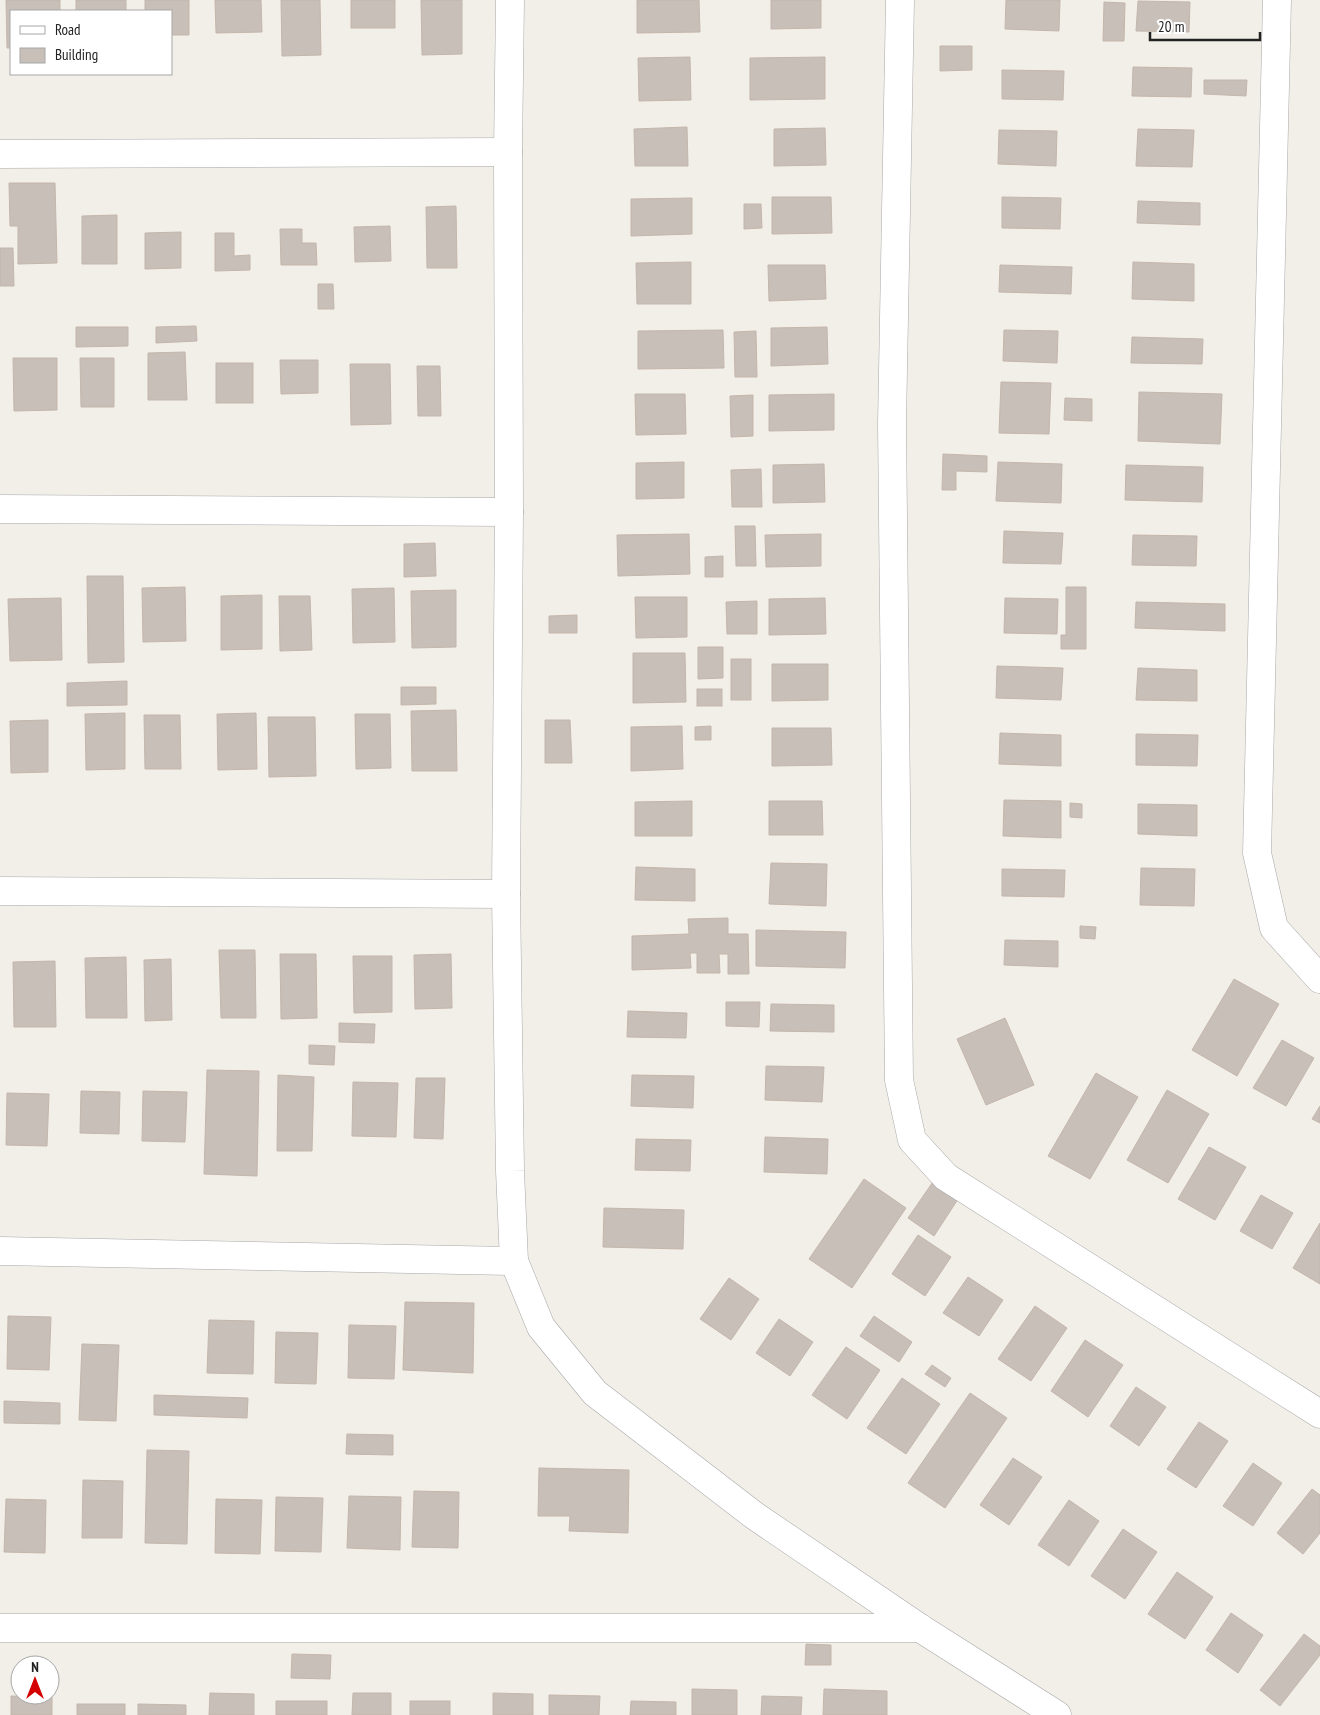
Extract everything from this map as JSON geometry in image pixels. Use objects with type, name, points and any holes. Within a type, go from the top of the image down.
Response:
[{"type":"street","points":[[510,0],[506,894],[510,1171],[514,1261],[541,1326],[595,1393],[755,1516],[920,1628],[1057,1715]]},
{"type":"street","points":[[900,0],[892,424],[899,1080],[912,1140],[946,1177],[1317,1405]]},
{"type":"street","points":[[1277,0],[1257,853],[1274,928],[1320,979]]},
{"type":"street","points":[[0,154],[508,152]]},
{"type":"street","points":[[0,509],[509,512]]},
{"type":"street","points":[[0,892],[506,894]]},
{"type":"street","points":[[0,1250],[514,1261]]},
{"type":"street","points":[[0,1628],[920,1628]]},
{"type":"building","points":[[6,0],[60,0],[60,10],[10,10],[10,48],[7,48]]},
{"type":"building","points":[[76,0],[126,0],[126,10],[76,10]]},
{"type":"building","points":[[145,0],[189,0],[189,35],[172,35],[172,10],[145,10]]},
{"type":"building","points":[[215,0],[261,0],[262,32],[216,33]]},
{"type":"building","points":[[281,0],[320,0],[321,55],[282,56]]},
{"type":"building","points":[[351,0],[395,0],[395,28],[351,28]]},
{"type":"building","points":[[421,0],[462,0],[462,54],[422,55]]},
{"type":"building","points":[[637,0],[699,0],[700,32],[637,33]]},
{"type":"building","points":[[771,0],[821,0],[821,28],[771,29]]},
{"type":"building","points":[[1006,0],[1060,0],[1059,31],[1005,29]]},
{"type":"building","points":[[1138,1],[1190,2],[1189,32],[1136,31]]},
{"type":"building","points":[[1104,2],[1125,3],[1124,41],[1103,41]]},
{"type":"building","points":[[940,46],[972,46],[972,70],[940,71]]},
{"type":"building","points":[[690,57],[691,100],[639,101],[638,58]]},
{"type":"building","points":[[825,57],[825,99],[750,100],[750,58]]},
{"type":"building","points":[[1133,67],[1192,68],[1191,97],[1132,96]]},
{"type":"building","points":[[1002,70],[1064,71],[1063,100],[1002,99]]},
{"type":"building","points":[[1204,80],[1247,80],[1246,96],[1204,94]]},
{"type":"building","points":[[687,127],[688,166],[635,166],[634,129]]},
{"type":"building","points":[[825,128],[826,165],[774,166],[774,129]]},
{"type":"building","points":[[1138,129],[1194,130],[1192,167],[1136,166]]},
{"type":"building","points":[[999,130],[1057,131],[1056,166],[998,164]]},
{"type":"building","points":[[9,183],[55,183],[57,263],[18,264],[18,226],[10,226]]},
{"type":"building","points":[[772,197],[831,197],[832,233],[772,234]]},
{"type":"building","points":[[1002,197],[1061,198],[1060,229],[1002,228]]},
{"type":"building","points":[[692,198],[692,234],[631,236],[631,199]]},
{"type":"building","points":[[1138,201],[1200,203],[1200,225],[1137,223]]},
{"type":"building","points":[[744,204],[761,204],[762,228],[744,229]]},
{"type":"building","points":[[456,206],[457,268],[427,268],[426,207]]},
{"type":"building","points":[[117,215],[117,264],[82,264],[82,216]]},
{"type":"building","points":[[390,226],[391,261],[355,262],[354,227]]},
{"type":"building","points":[[280,229],[302,229],[302,243],[316,243],[317,265],[281,265]]},
{"type":"building","points":[[181,232],[181,268],[145,269],[145,233]]},
{"type":"building","points":[[215,233],[234,233],[234,256],[250,255],[250,270],[215,271]]},
{"type":"building","points":[[0,248],[13,248],[14,286],[0,286]]},
{"type":"building","points":[[691,262],[691,304],[637,304],[636,263]]},
{"type":"building","points":[[1133,262],[1194,264],[1194,301],[1132,299]]},
{"type":"building","points":[[768,265],[825,265],[826,299],[769,301]]},
{"type":"building","points":[[1000,265],[1072,267],[1071,294],[999,292]]},
{"type":"building","points":[[318,284],[333,284],[334,309],[318,309]]},
{"type":"building","points":[[196,326],[197,341],[156,343],[156,327]]},
{"type":"building","points":[[76,327],[128,327],[128,346],[76,347]]},
{"type":"building","points":[[827,327],[828,364],[771,366],[771,328]]},
{"type":"building","points":[[723,330],[724,368],[638,369],[638,331]]},
{"type":"building","points":[[1004,330],[1058,331],[1057,363],[1003,361]]},
{"type":"building","points":[[756,331],[757,377],[735,377],[734,332]]},
{"type":"building","points":[[1132,337],[1203,339],[1202,364],[1131,363]]},
{"type":"building","points":[[185,352],[187,400],[148,400],[148,353]]},
{"type":"building","points":[[13,358],[57,358],[57,410],[14,411]]},
{"type":"building","points":[[80,358],[114,358],[114,407],[81,407]]},
{"type":"building","points":[[280,360],[318,360],[318,393],[281,394]]},
{"type":"building","points":[[216,363],[253,363],[253,403],[216,403]]},
{"type":"building","points":[[350,364],[390,364],[391,424],[351,425]]},
{"type":"building","points":[[417,366],[440,366],[441,416],[418,416]]},
{"type":"building","points":[[1001,382],[1051,383],[1049,434],[999,433]]},
{"type":"building","points":[[1139,392],[1222,394],[1220,444],[1138,441]]},
{"type":"building","points":[[635,394],[685,394],[686,434],[636,435]]},
{"type":"building","points":[[834,394],[834,430],[769,431],[769,395]]},
{"type":"building","points":[[753,395],[753,436],[731,437],[730,396]]},
{"type":"building","points":[[1065,398],[1092,399],[1092,421],[1064,420]]},
{"type":"building","points":[[943,454],[987,456],[987,472],[956,471],[956,490],[942,490]]},
{"type":"building","points":[[684,462],[684,498],[636,499],[636,463]]},
{"type":"building","points":[[998,462],[1062,464],[1061,503],[996,501]]},
{"type":"building","points":[[824,464],[825,502],[773,503],[773,465]]},
{"type":"building","points":[[1126,465],[1203,467],[1202,502],[1125,500]]},
{"type":"building","points":[[761,469],[762,507],[732,507],[731,470]]},
{"type":"building","points":[[735,526],[755,526],[756,566],[736,566]]},
{"type":"building","points":[[1004,531],[1063,533],[1061,564],[1003,563]]},
{"type":"building","points":[[689,534],[690,574],[618,576],[617,535]]},
{"type":"building","points":[[821,534],[821,566],[766,567],[765,535]]},
{"type":"building","points":[[1133,535],[1197,536],[1196,566],[1132,565]]},
{"type":"building","points":[[435,543],[436,576],[404,577],[404,544]]},
{"type":"building","points":[[723,556],[723,577],[705,577],[705,557]]},
{"type":"building","points":[[87,576],[123,576],[124,662],[88,663]]},
{"type":"building","points":[[185,587],[186,641],[143,642],[142,588]]},
{"type":"building","points":[[1066,587],[1086,587],[1086,649],[1061,649],[1061,635],[1066,635]]},
{"type":"building","points":[[394,588],[395,642],[353,643],[352,589]]},
{"type":"building","points":[[456,590],[456,647],[412,648],[411,591]]},
{"type":"building","points":[[262,595],[262,649],[221,650],[221,596]]},
{"type":"building","points":[[279,596],[310,596],[312,650],[280,651]]},
{"type":"building","points":[[635,597],[687,597],[687,637],[636,638]]},
{"type":"building","points":[[61,598],[62,660],[10,661],[8,599]]},
{"type":"building","points":[[825,598],[826,634],[769,635],[769,599]]},
{"type":"building","points":[[1005,598],[1058,599],[1057,634],[1004,633]]},
{"type":"building","points":[[757,601],[757,634],[727,634],[726,602]]},
{"type":"building","points":[[1136,602],[1225,604],[1225,631],[1135,628]]},
{"type":"building","points":[[577,615],[577,633],[549,633],[549,616]]},
{"type":"building","points":[[698,647],[723,647],[723,678],[698,679]]},
{"type":"building","points":[[633,653],[685,653],[686,702],[633,703]]},
{"type":"building","points":[[731,659],[751,659],[751,700],[731,700]]},
{"type":"building","points":[[772,664],[828,664],[828,700],[772,701]]},
{"type":"building","points":[[997,666],[1063,668],[1061,700],[996,698]]},
{"type":"building","points":[[1138,668],[1197,670],[1197,701],[1136,700]]},
{"type":"building","points":[[127,681],[127,705],[67,706],[67,683]]},
{"type":"building","points":[[401,687],[436,687],[436,704],[401,705]]},
{"type":"building","points":[[697,689],[722,689],[722,706],[697,706]]},
{"type":"building","points":[[456,710],[457,771],[412,771],[411,711]]},
{"type":"building","points":[[125,713],[125,769],[86,770],[85,714]]},
{"type":"building","points":[[256,713],[257,769],[218,770],[217,714]]},
{"type":"building","points":[[355,714],[390,714],[391,768],[356,769]]},
{"type":"building","points":[[144,715],[180,715],[181,769],[145,769]]},
{"type":"building","points":[[268,717],[315,717],[316,776],[269,777]]},
{"type":"building","points":[[48,720],[48,772],[11,773],[10,721]]},
{"type":"building","points":[[545,720],[570,720],[572,763],[545,763]]},
{"type":"building","points":[[682,726],[683,769],[631,771],[631,727]]},
{"type":"building","points":[[711,726],[711,740],[695,740],[695,727]]},
{"type":"building","points":[[772,728],[831,728],[832,765],[772,766]]},
{"type":"building","points":[[1000,733],[1061,735],[1061,766],[999,764]]},
{"type":"building","points":[[1136,734],[1198,735],[1197,766],[1136,765]]},
{"type":"building","points":[[1004,800],[1061,801],[1061,838],[1003,836]]},
{"type":"building","points":[[692,801],[692,836],[635,836],[635,802]]},
{"type":"building","points":[[769,801],[822,801],[823,835],[769,835]]},
{"type":"building","points":[[1070,803],[1082,804],[1082,818],[1070,817]]},
{"type":"building","points":[[1138,804],[1197,805],[1197,836],[1138,834]]},
{"type":"building","points":[[771,863],[827,864],[826,906],[769,904]]},
{"type":"building","points":[[636,867],[695,869],[695,901],[635,900]]},
{"type":"building","points":[[1141,868],[1195,869],[1194,906],[1140,905]]},
{"type":"building","points":[[1002,869],[1065,870],[1064,897],[1002,896]]},
{"type":"building","points":[[728,918],[728,934],[748,934],[749,974],[728,974],[728,954],[719,954],[720,973],[697,973],[697,953],[690,953],[691,968],[632,970],[632,936],[689,934],[688,919]]},
{"type":"building","points":[[1080,926],[1096,927],[1095,939],[1080,938]]},
{"type":"building","points":[[756,930],[846,932],[845,968],[756,966]]},
{"type":"building","points":[[1005,940],[1058,941],[1058,967],[1004,965]]},
{"type":"building","points":[[219,950],[255,950],[256,1018],[221,1018]]},
{"type":"building","points":[[280,954],[316,954],[317,1018],[281,1019]]},
{"type":"building","points":[[451,954],[452,1008],[415,1009],[414,955]]},
{"type":"building","points":[[353,956],[392,956],[392,1012],[354,1013]]},
{"type":"building","points":[[126,957],[127,1018],[86,1018],[85,958]]},
{"type":"building","points":[[171,959],[172,1020],[145,1021],[144,960]]},
{"type":"building","points":[[55,961],[56,1027],[14,1027],[13,962]]},
{"type":"building","points":[[1234,979],[1279,1004],[1237,1076],[1192,1050]]},
{"type":"building","points":[[726,1002],[760,1002],[759,1027],[726,1026]]},
{"type":"building","points":[[771,1004],[834,1005],[834,1032],[770,1031]]},
{"type":"building","points":[[628,1011],[687,1013],[686,1038],[627,1037]]},
{"type":"building","points":[[1005,1018],[1034,1085],[986,1105],[957,1039]]},
{"type":"building","points":[[339,1023],[375,1024],[374,1043],[339,1042]]},
{"type":"building","points":[[1282,1040],[1314,1058],[1286,1106],[1253,1088]]},
{"type":"building","points":[[309,1045],[335,1046],[334,1065],[309,1064]]},
{"type":"building","points":[[766,1066],[824,1067],[822,1102],[765,1100]]},
{"type":"building","points":[[207,1070],[259,1071],[257,1176],[204,1174]]},
{"type":"building","points":[[1096,1073],[1138,1097],[1090,1179],[1048,1156]]},
{"type":"building","points":[[278,1075],[314,1077],[312,1151],[277,1151]]},
{"type":"building","points":[[632,1075],[694,1076],[693,1108],[631,1106]]},
{"type":"building","points":[[416,1078],[445,1078],[443,1139],[414,1138]]},
{"type":"building","points":[[353,1082],[398,1083],[396,1137],[352,1136]]},
{"type":"building","points":[[1167,1090],[1209,1114],[1168,1183],[1127,1160]]},
{"type":"building","points":[[81,1091],[120,1092],[119,1134],[80,1133]]},
{"type":"building","points":[[143,1091],[187,1092],[185,1142],[142,1141]]},
{"type":"building","points":[[7,1093],[49,1094],[47,1146],[6,1145]]},
{"type":"building","points":[[1320,1106],[1320,1123],[1312,1119]]},
{"type":"building","points":[[765,1137],[828,1139],[827,1174],[764,1172]]},
{"type":"building","points":[[636,1139],[691,1140],[690,1171],[635,1170]]},
{"type":"building","points":[[1209,1147],[1246,1167],[1215,1220],[1178,1199]]},
{"type":"building","points":[[937,1176],[962,1193],[934,1236],[908,1218]]},
{"type":"building","points":[[864,1179],[906,1208],[852,1288],[809,1259]]},
{"type":"building","points":[[1261,1195],[1293,1213],[1272,1249],[1240,1231]]},
{"type":"building","points":[[604,1208],[684,1210],[683,1249],[603,1247]]},
{"type":"building","points":[[1320,1223],[1320,1284],[1293,1268]]},
{"type":"building","points":[[918,1235],[951,1257],[925,1296],[892,1274]]},
{"type":"building","points":[[968,1277],[1003,1300],[979,1336],[943,1313]]},
{"type":"building","points":[[729,1278],[759,1299],[731,1340],[700,1319]]},
{"type":"building","points":[[405,1302],[474,1303],[473,1373],[403,1370]]},
{"type":"building","points":[[1035,1306],[1067,1328],[1031,1381],[998,1359]]},
{"type":"building","points":[[8,1316],[51,1317],[49,1370],[7,1369]]},
{"type":"building","points":[[874,1316],[912,1342],[899,1362],[860,1336]]},
{"type":"building","points":[[779,1319],[813,1342],[790,1376],[756,1353]]},
{"type":"building","points":[[209,1320],[254,1321],[253,1374],[207,1373]]},
{"type":"building","points":[[349,1325],[396,1326],[394,1379],[348,1378]]},
{"type":"building","points":[[276,1332],[318,1333],[316,1384],[275,1383]]},
{"type":"building","points":[[1085,1340],[1123,1365],[1088,1417],[1051,1391]]},
{"type":"building","points":[[82,1344],[119,1345],[116,1421],[79,1420]]},
{"type":"building","points":[[846,1347],[880,1370],[847,1419],[812,1395]]},
{"type":"building","points":[[932,1365],[951,1378],[945,1387],[925,1374]]},
{"type":"building","points":[[902,1378],[940,1404],[906,1454],[867,1428]]},
{"type":"building","points":[[1136,1387],[1166,1407],[1139,1446],[1110,1426]]},
{"type":"building","points":[[970,1393],[1007,1418],[945,1508],[908,1483]]},
{"type":"building","points":[[154,1395],[248,1398],[247,1418],[154,1415]]},
{"type":"building","points":[[4,1401],[60,1403],[60,1424],[4,1423]]},
{"type":"building","points":[[1199,1422],[1228,1441],[1196,1488],[1167,1469]]},
{"type":"building","points":[[347,1434],[393,1435],[393,1455],[346,1454]]},
{"type":"building","points":[[147,1450],[189,1451],[187,1544],[145,1543]]},
{"type":"building","points":[[1013,1458],[1042,1477],[1009,1525],[980,1505]]},
{"type":"building","points":[[1253,1463],[1282,1483],[1253,1526],[1223,1506]]},
{"type":"building","points":[[539,1468],[629,1470],[628,1533],[569,1531],[570,1516],[538,1516]]},
{"type":"building","points":[[83,1480],[123,1481],[122,1538],[82,1538]]},
{"type":"building","points":[[1312,1489],[1320,1495],[1320,1533],[1303,1554],[1277,1533]]},
{"type":"building","points":[[414,1491],[459,1492],[458,1548],[412,1547]]},
{"type":"building","points":[[349,1496],[401,1497],[400,1550],[347,1548]]},
{"type":"building","points":[[276,1497],[323,1498],[321,1552],[275,1551]]},
{"type":"building","points":[[6,1499],[46,1500],[45,1553],[4,1552]]},
{"type":"building","points":[[216,1499],[262,1500],[260,1554],[215,1553]]},
{"type":"building","points":[[1069,1500],[1099,1521],[1069,1566],[1038,1545]]},
{"type":"building","points":[[1123,1529],[1157,1552],[1125,1599],[1091,1576]]},
{"type":"building","points":[[1177,1572],[1213,1597],[1185,1639],[1148,1614]]},
{"type":"building","points":[[1231,1613],[1263,1635],[1238,1673],[1206,1650]]},
{"type":"building","points":[[1304,1634],[1320,1646],[1320,1655],[1280,1706],[1260,1690]]},
{"type":"building","points":[[806,1644],[831,1645],[831,1665],[805,1665]]},
{"type":"building","points":[[292,1654],[331,1655],[330,1679],[291,1678]]},
{"type":"building","points":[[692,1689],[737,1690],[737,1715],[692,1715]]},
{"type":"building","points":[[824,1689],[887,1691],[887,1715],[823,1715]]},
{"type":"building","points":[[210,1693],[254,1694],[254,1715],[209,1715]]},
{"type":"building","points":[[353,1693],[391,1693],[391,1715],[352,1715]]},
{"type":"building","points":[[493,1693],[533,1694],[533,1715],[493,1715]]},
{"type":"building","points":[[549,1695],[600,1696],[599,1715],[549,1715]]},
{"type":"building","points":[[762,1696],[802,1697],[801,1715],[761,1715]]},
{"type":"building","points":[[276,1701],[327,1701],[327,1715],[276,1715]]},
{"type":"building","points":[[410,1701],[450,1701],[450,1715],[410,1715]]},
{"type":"building","points":[[631,1701],[676,1702],[676,1715],[630,1715]]},
{"type":"building","points":[[77,1704],[125,1704],[125,1715],[77,1715]]},
{"type":"building","points":[[138,1704],[186,1705],[186,1715],[138,1715]]},
{"type":"building","points":[[11,1705],[52,1705],[52,1715],[11,1715]]}]
